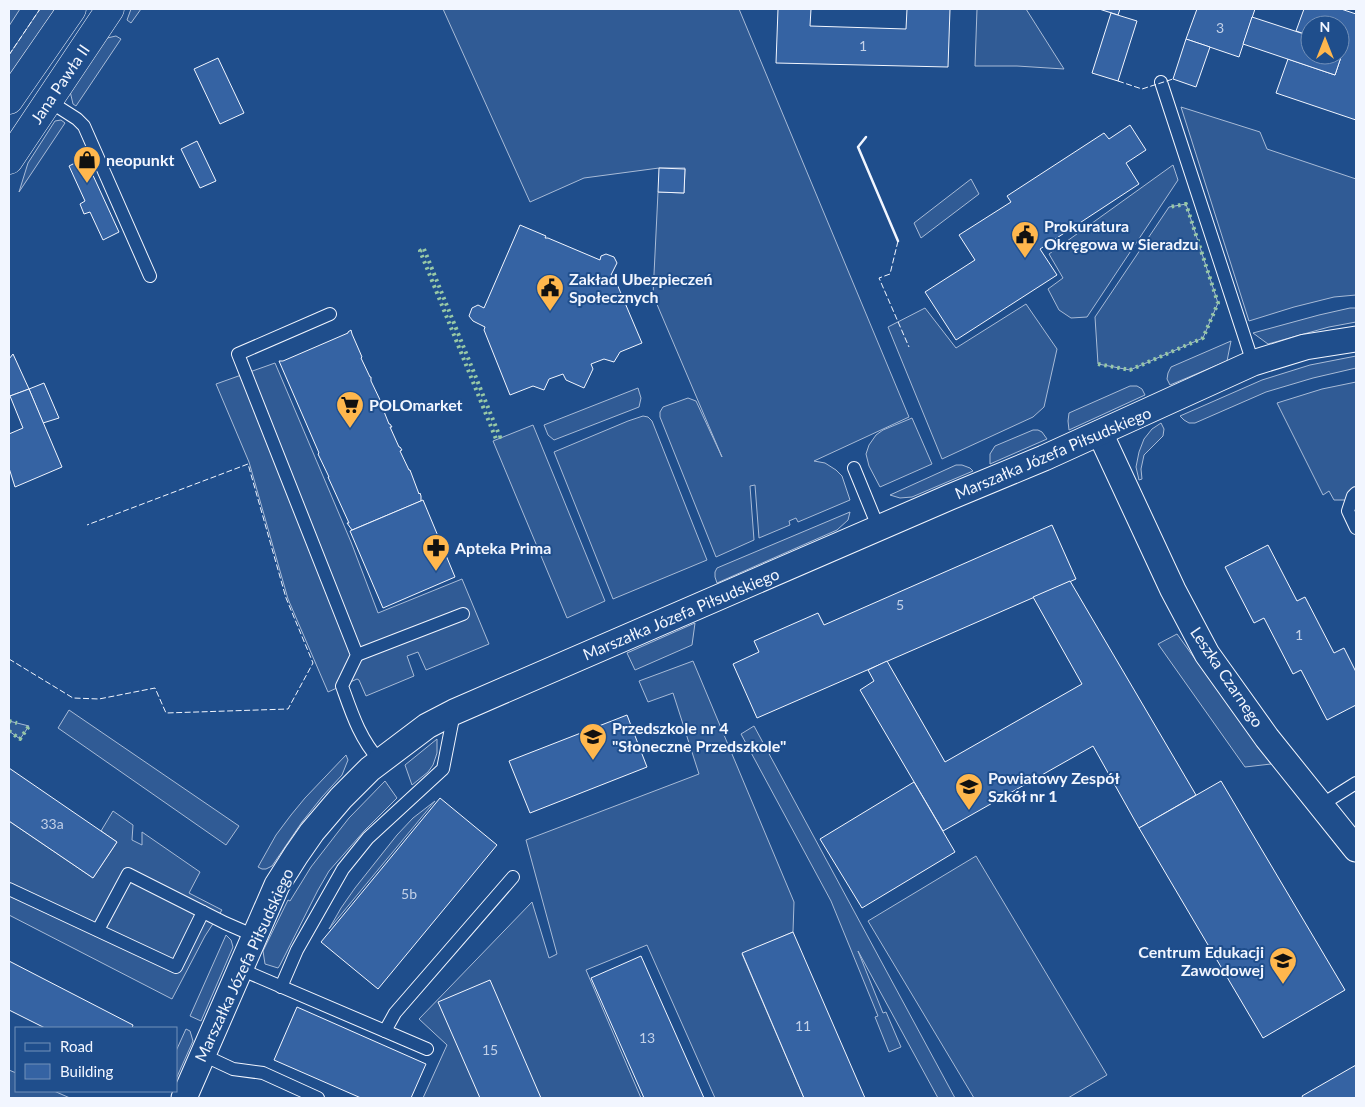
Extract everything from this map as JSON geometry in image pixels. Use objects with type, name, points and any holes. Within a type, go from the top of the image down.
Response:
[{"type":"main road","name":"Jana Pawła II","points":[[9,100],[72,9]]},
{"type":"main road","name":"Jana Pawła II","points":[[9,160],[110,9]]},
{"type":"street","name":"Marszałka Józefa Piłsudskiego","points":[[184,1098],[277,885],[296,855],[312,832],[341,798],[370,769],[426,726],[454,712],[1100,433],[1253,363],[1305,347],[1356,338]]},
{"type":"street","name":"Leszka Czarnego","points":[[1100,433],[1172,590],[1207,654],[1267,738],[1356,850]]},
{"type":"lane","points":[[1162,82],[1253,363]]},
{"type":"lane","points":[[49,101],[77,119],[84,126],[150,276]]},
{"type":"lane","points":[[330,314],[238,354],[357,655]]},
{"type":"lane","points":[[854,468],[879,529]]},
{"type":"lane","points":[[1356,492],[1348,511],[1356,528]]},
{"type":"lane","points":[[380,761],[370,750],[359,731],[342,686],[357,655],[463,614]]},
{"type":"lane","points":[[282,987],[297,950],[342,869],[368,838],[443,769],[454,712]]},
{"type":"lane","points":[[1321,805],[1356,783]]},
{"type":"lane","points":[[98,930],[128,874],[255,936]]},
{"type":"lane","points":[[385,1031],[395,1013],[513,877]]},
{"type":"lane","points":[[9,889],[176,967],[203,912]]},
{"type":"lane","points":[[240,969],[427,1049]]},
{"type":"lane","points":[[203,1055],[233,1069],[263,1073],[318,1098]]},
{"type":"shaded area","points":[[9,9],[20,9],[9,26]]},
{"type":"shaded area","points":[[40,9],[55,9],[9,78],[9,55]]},
{"type":"shaded area","points":[[131,9],[141,9],[131,23],[127,20]]},
{"type":"shaded area","points":[[443,9],[739,9],[909,417],[814,461],[825,463],[842,476],[850,500],[798,522],[796,518],[789,521],[790,525],[759,538],[755,485],[750,486],[754,540],[716,557],[660,417],[663,407],[688,398],[696,401],[722,457],[653,295],[658,192],[684,193],[685,168],[659,168],[584,178],[530,202]]},
{"type":"shaded area","points":[[977,9],[1026,9],[1064,69],[975,66]]},
{"type":"shaded area","points":[[116,36],[121,39],[76,106],[73,104],[70,91],[107,38]]},
{"type":"shaded area","points":[[1181,107],[1260,132],[1267,149],[1356,179],[1356,295],[1334,297],[1249,321]]},
{"type":"shaded area","points":[[61,120],[65,123],[19,192],[28,163],[55,121]]},
{"type":"shaded area","points":[[1173,165],[1178,180],[1087,317],[1071,318],[1059,310],[1048,289],[1063,278],[1049,254]]},
{"type":"shaded area","points":[[971,179],[979,194],[921,238],[914,223]]},
{"type":"shaded area","points":[[1186,204],[1218,303],[1203,338],[1130,370],[1098,364],[1095,317],[1169,207]]},
{"type":"shaded area","points":[[1026,304],[1057,349],[1044,407],[1033,417],[942,459],[888,327],[925,308],[956,348]]},
{"type":"shaded area","points":[[1356,308],[1356,322],[1329,327],[1268,344],[1253,333],[1319,315]]},
{"type":"shaded area","points":[[1231,341],[1227,361],[1170,385],[1167,379],[1171,367]]},
{"type":"shaded area","points":[[1356,356],[1356,368],[1266,392],[1195,423],[1189,423],[1180,416],[1262,380],[1310,365]]},
{"type":"shaded area","points":[[275,363],[351,542],[378,613],[462,579],[489,644],[426,670],[418,652],[407,656],[414,676],[366,696],[357,679],[328,692],[288,599],[249,462],[216,384]]},
{"type":"shaded area","points":[[1356,382],[1356,500],[1334,500],[1329,491],[1323,495],[1277,403],[1322,389]]},
{"type":"shaded area","points":[[1130,386],[1137,386],[1142,389],[1145,395],[1069,430],[1069,413]]},
{"type":"shaded area","points":[[638,388],[641,398],[639,407],[554,440],[548,435],[544,425]]},
{"type":"shaded area","points":[[643,416],[648,417],[652,421],[707,560],[613,599],[554,452]]},
{"type":"shaded area","points":[[912,418],[932,464],[880,487],[869,466],[866,454],[869,445],[876,435],[883,430]]},
{"type":"shaded area","points":[[1161,423],[1164,429],[1163,436],[1144,455],[1141,469],[1142,479],[1139,480],[1136,467],[1144,439],[1152,429]]},
{"type":"shaded area","points":[[533,425],[605,601],[567,618],[493,441]]},
{"type":"shaded area","points":[[1033,430],[1042,432],[1047,439],[990,464],[990,454],[995,446]]},
{"type":"shaded area","points":[[956,465],[962,465],[973,471],[912,497],[900,498],[890,495]]},
{"type":"shaded area","points":[[850,512],[848,520],[837,530],[717,583],[715,572],[717,568]]},
{"type":"shaded area","points":[[695,623],[692,645],[635,670],[627,653]]},
{"type":"shaded area","points":[[1177,634],[1271,764],[1245,767],[1158,644]]},
{"type":"shaded area","points":[[693,661],[794,902],[793,932],[742,954],[804,1098],[715,1098],[647,945],[586,970],[641,1098],[423,1098],[447,1045],[419,1019],[532,902],[549,958],[557,954],[526,840],[699,774],[673,693],[648,702],[639,681]]},
{"type":"shaded area","points":[[69,710],[239,826],[226,845],[58,728]]},
{"type":"shaded area","points":[[9,721],[29,726],[20,739],[9,731]]},
{"type":"shaded area","points":[[754,726],[955,1098],[938,1098],[858,951],[883,1013],[886,1012],[901,1047],[889,1052],[875,1017],[878,1016],[831,901],[741,734]]},
{"type":"shaded area","points":[[437,739],[437,753],[433,765],[428,772],[412,785],[405,765]]},
{"type":"shaded area","points":[[346,755],[348,760],[342,775],[302,822],[272,866],[266,869],[258,867],[276,835],[291,815]]},
{"type":"shaded area","points":[[385,781],[397,798],[365,830],[329,871],[278,968],[265,964],[263,951],[288,900],[290,901],[311,867],[349,818]]},
{"type":"shaded area","points":[[435,801],[329,929],[355,888],[397,835],[413,818]]},
{"type":"shaded area","points":[[113,811],[133,825],[132,840],[142,845],[142,832],[200,872],[189,893],[222,910],[205,936],[172,999],[9,915],[9,821],[93,878],[117,842],[101,831]]},
{"type":"shaded area","points":[[976,856],[1107,1075],[1068,1098],[974,1098],[868,921]]},
{"type":"shaded area","points":[[226,935],[231,940],[233,947],[201,1021],[190,1016]]},
{"type":"shaded area","points":[[186,1029],[190,1031],[193,1041],[178,1075],[178,1047]]},
{"type":"shaded area","points":[[9,1070],[15,1073],[15,1092],[56,1092],[70,1098],[9,1098]]},
{"type":"building","points":[[778,9],[811,9],[810,26],[906,29],[907,9],[950,9],[948,67],[776,63]]},
{"type":"building","points":[[1099,9],[1120,9],[1118,15]]},
{"type":"building","points":[[1197,9],[1255,9],[1239,57],[1186,39]]},
{"type":"building","points":[[1304,9],[1341,9],[1356,14],[1356,120],[1276,93],[1288,59],[1300,63],[1300,65],[1306,65],[1335,75],[1338,65],[1350,65],[1350,15],[1302,15]]},
{"type":"building","points":[[1111,13],[1137,21],[1118,81],[1092,73]]},
{"type":"building","points":[[1252,17],[1300,33],[1300,63],[1243,44]]},
{"type":"building","points":[[1300,20],[1300,32],[1296,31]]},
{"type":"building","points":[[1186,39],[1210,47],[1196,87],[1173,79]]},
{"type":"building","points":[[218,58],[244,113],[220,124],[194,69]]},
{"type":"building","points":[[1305,65],[1338,65],[1335,75]]},
{"type":"building","points":[[1130,125],[1146,150],[1126,163],[1139,184],[1040,249],[1057,275],[956,340],[925,292],[975,260],[959,235],[1011,202],[1007,196],[1104,133],[1109,139]]},
{"type":"building","points":[[197,141],[216,181],[200,188],[181,149]]},
{"type":"building","name":"neopunkt","points":[[85,158],[119,232],[103,240],[90,212],[84,214],[80,204],[85,201],[69,166]]},
{"type":"building","points":[[659,168],[685,169],[684,193],[658,192]]},
{"type":"building","name":"Zakład Ubezpieczeń Społecznych","points":[[520,225],[546,236],[545,238],[600,260],[601,256],[606,254],[614,257],[617,263],[611,275],[614,277],[642,343],[620,352],[614,362],[604,359],[591,364],[593,369],[584,388],[566,380],[563,374],[549,379],[544,390],[533,386],[510,395],[484,330],[485,327],[473,321],[469,316],[472,308],[478,305],[484,308]]},
{"type":"building","name":"POLOmarket","points":[[351,330],[361,358],[371,377],[389,424],[392,427],[390,427],[402,450],[400,451],[421,496],[421,501],[352,530],[347,523],[349,523],[279,361],[283,361]]},
{"type":"building","points":[[13,354],[29,389],[10,396],[9,359]]},
{"type":"building","points":[[44,383],[59,418],[43,423],[29,389]]},
{"type":"building","points":[[29,389],[62,467],[15,487],[9,468],[9,434],[23,428],[10,396]]},
{"type":"building","points":[[423,500],[455,577],[383,608],[350,531]]},
{"type":"building","points":[[1052,525],[1076,579],[757,718],[733,664],[759,652],[754,641],[818,613],[824,625]]},
{"type":"building","points":[[1268,545],[1297,601],[1305,597],[1334,653],[1344,648],[1356,672],[1356,705],[1327,720],[1301,670],[1293,674],[1264,618],[1254,623],[1225,567]]},
{"type":"building","points":[[1070,581],[1196,795],[1139,828],[1093,746],[943,831],[860,690],[874,681],[868,670],[887,661],[945,762],[1082,684],[1033,597]]},
{"type":"building","points":[[627,715],[647,767],[530,813],[509,761]]},
{"type":"building","points":[[9,768],[117,842],[93,878],[9,821]]},
{"type":"building","points":[[1221,781],[1345,990],[1263,1038],[1139,828]]},
{"type":"building","points":[[914,782],[955,852],[862,908],[820,839]]},
{"type":"building","points":[[440,798],[497,845],[378,989],[321,942]]},
{"type":"building","points":[[793,932],[865,1098],[804,1098],[742,953]]},
{"type":"building","points":[[641,956],[704,1098],[644,1098],[591,978]]},
{"type":"building","points":[[9,961],[133,1025],[132,1027],[43,1027],[9,1010]]},
{"type":"building","points":[[490,980],[541,1098],[480,1098],[438,1002]]},
{"type":"building","points":[[297,1007],[426,1064],[411,1098],[361,1098],[274,1060]]},
{"type":"building","points":[[1356,1065],[1356,1098],[1303,1098],[1302,1096]]},
{"type":"hedge","points":[[1098,364],[1130,370],[1203,338],[1218,303],[1186,204],[1169,207]]},
{"type":"hedge","points":[[424,249],[500,437],[496,439],[420,251],[424,249]]},
{"type":"hedge","points":[[9,721],[17,723]]},
{"type":"hedge","points":[[9,731],[20,739],[29,726]]},
{"type":"fence","points":[[9,55],[40,9]]},
{"type":"fence","points":[[1118,81],[1142,89],[1173,79]]},
{"type":"fence","points":[[898,241],[890,274],[879,278],[909,347]]},
{"type":"fence","points":[[9,659],[73,698],[99,699],[155,688],[166,713],[288,709],[313,663],[286,598],[248,464],[87,525]]},
{"type":"wall","points":[[866,137],[858,147],[898,241]]},
{"type":"place","name":"neopunkt","points":[[87,184]]},
{"type":"place","name":"Prokuratura Okręgowa w Sieradzu","points":[[1025,259]]},
{"type":"place","name":"Zakład Ubezpieczeń Społecznych","points":[[550,312]]},
{"type":"place","name":"POLOmarket","points":[[350,429]]},
{"type":"place","name":"Apteka Prima","points":[[436,572]]},
{"type":"place","name":"Przedszkole nr 4 \"Słoneczne Przedszkole\"","points":[[593,761]]},
{"type":"place","name":"Powiatowy Zespół Szkół nr 1","points":[[969,811]]},
{"type":"place","name":"Centrum Edukacji Zawodowej","points":[[1283,985]]}]
